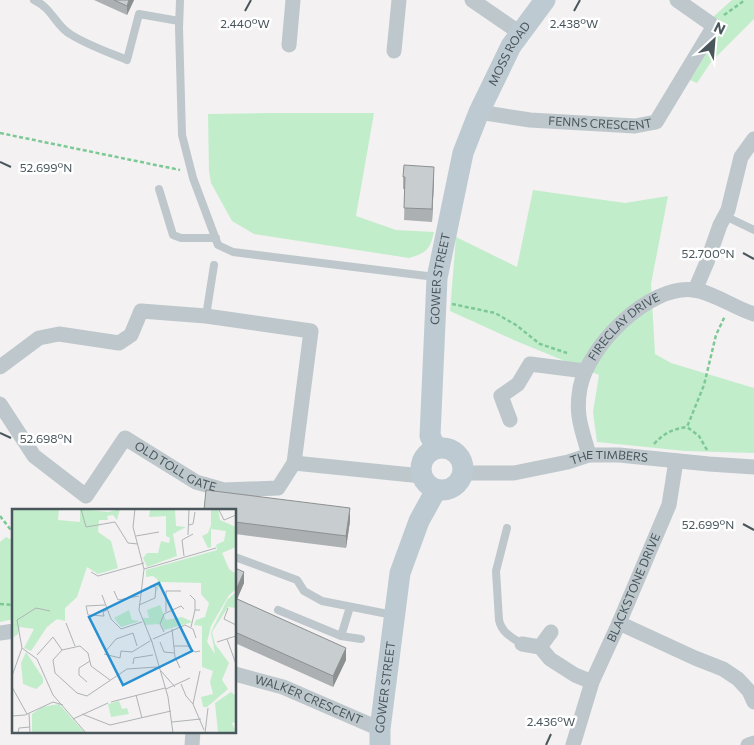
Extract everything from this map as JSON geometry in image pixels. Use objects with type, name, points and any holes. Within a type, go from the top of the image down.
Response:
[{"type":"street","points":[[289,45],[293,0]]},
{"type":"street","points":[[394,51],[399,0]]},
{"type":"street","points":[[472,0],[520,33]]},
{"type":"street","name":"MOSS ROAD","points":[[479,112],[511,46],[545,0]]},
{"type":"street","points":[[678,0],[714,26]]},
{"type":"street","name":"FENNS CRESCENT","points":[[479,112],[530,120],[635,126],[656,122],[714,26]]},
{"type":"street","name":"GOWER STREET","points":[[380,737],[400,573],[419,521],[429,483],[421,466],[424,457],[436,448],[430,436],[437,278],[463,153],[479,112]]},
{"type":"street","points":[[695,290],[728,210],[741,157],[754,139]]},
{"type":"street","name":"FIRECLAY DRIVE","points":[[589,455],[578,417],[580,388],[587,366],[613,331],[650,301],[665,293],[680,290],[695,290],[754,314]]},
{"type":"street","name":"OLD TOLL GATE","points":[[0,367],[38,338],[59,334],[119,343],[131,335],[141,311],[206,316],[311,331],[294,463],[278,488],[224,490],[196,482],[125,438],[86,496],[34,456],[0,404]]},
{"type":"street","points":[[510,420],[501,396],[518,384],[530,364],[587,366]]},
{"type":"street","points":[[294,463],[429,483],[445,490],[452,488],[461,480],[463,464],[453,450],[436,448]]},
{"type":"street","name":"THE TIMBERS","points":[[463,473],[514,473],[568,462],[589,455],[619,455],[676,462],[754,466]]},
{"type":"street","name":"BLACKSTONE DRIVE","points":[[573,745],[592,682],[669,505],[676,462]]},
{"type":"street","points":[[619,623],[678,651],[723,669],[738,679],[749,691],[754,702]]},
{"type":"street","points":[[540,647],[552,632]]},
{"type":"street","points":[[522,644],[540,647],[550,659],[575,675],[592,682]]},
{"type":"street","name":"WALKER CRESCENT","points":[[236,674],[283,687],[380,737]]},
{"type":"street","points":[[192,745],[193,732]]},
{"type":"street","points":[[748,745],[754,743]]},
{"type":"lane","points":[[34,0],[41,3],[52,13],[69,34],[127,60],[139,14],[179,21]]},
{"type":"lane","points":[[180,0],[182,92],[180,116],[182,135],[192,172],[218,245],[233,252],[437,278]]},
{"type":"lane","points":[[159,189],[173,235],[181,238],[216,238]]},
{"type":"lane","points":[[725,216],[754,230]]},
{"type":"lane","points":[[206,316],[214,265]]},
{"type":"lane","points":[[507,528],[496,570],[499,620],[501,628],[508,636],[522,644]]},
{"type":"lane","points":[[236,557],[296,580],[304,591],[322,601],[395,615]]},
{"type":"lane","points":[[342,636],[350,607]]},
{"type":"lane","points":[[278,610],[342,636],[362,639]]},
{"type":"path","points":[[714,26],[726,13],[745,0]]},
{"type":"path","points":[[0,133],[192,172]]},
{"type":"path","points":[[436,300],[495,313],[516,325],[540,344],[587,366]]},
{"type":"path","points":[[687,427],[704,385],[716,335],[731,304]]},
{"type":"path","points":[[650,458],[653,446],[666,433],[676,428],[687,427],[699,436],[707,448],[709,464]]},
{"type":"path","points":[[0,516],[12,531]]},
{"type":"green space","points":[[732,0],[754,0],[754,19],[711,62],[697,83],[690,80],[725,23],[713,17]]},
{"type":"green space","points":[[374,113],[356,216],[396,230],[434,232],[429,247],[420,254],[409,258],[254,234],[232,221],[211,183],[208,114]]},
{"type":"green space","points":[[533,190],[625,203],[668,196],[651,284],[655,354],[671,363],[754,388],[754,453],[685,451],[597,442],[593,412],[599,375],[516,341],[450,311],[456,237],[517,267]]},
{"type":"green space","points":[[6,537],[12,540],[12,619],[0,622],[0,542]]},
{"type":"building","points":[[114,0],[129,0],[127,6]]},
{"type":"building","points":[[404,165],[434,167],[432,209],[404,208]]},
{"type":"building","points":[[206,490],[350,508],[346,536],[236,522],[236,509],[204,509]]},
{"type":"building","points":[[236,568],[244,572],[236,590]]},
{"type":"building","points":[[236,598],[346,648],[333,676],[236,632]]}]
